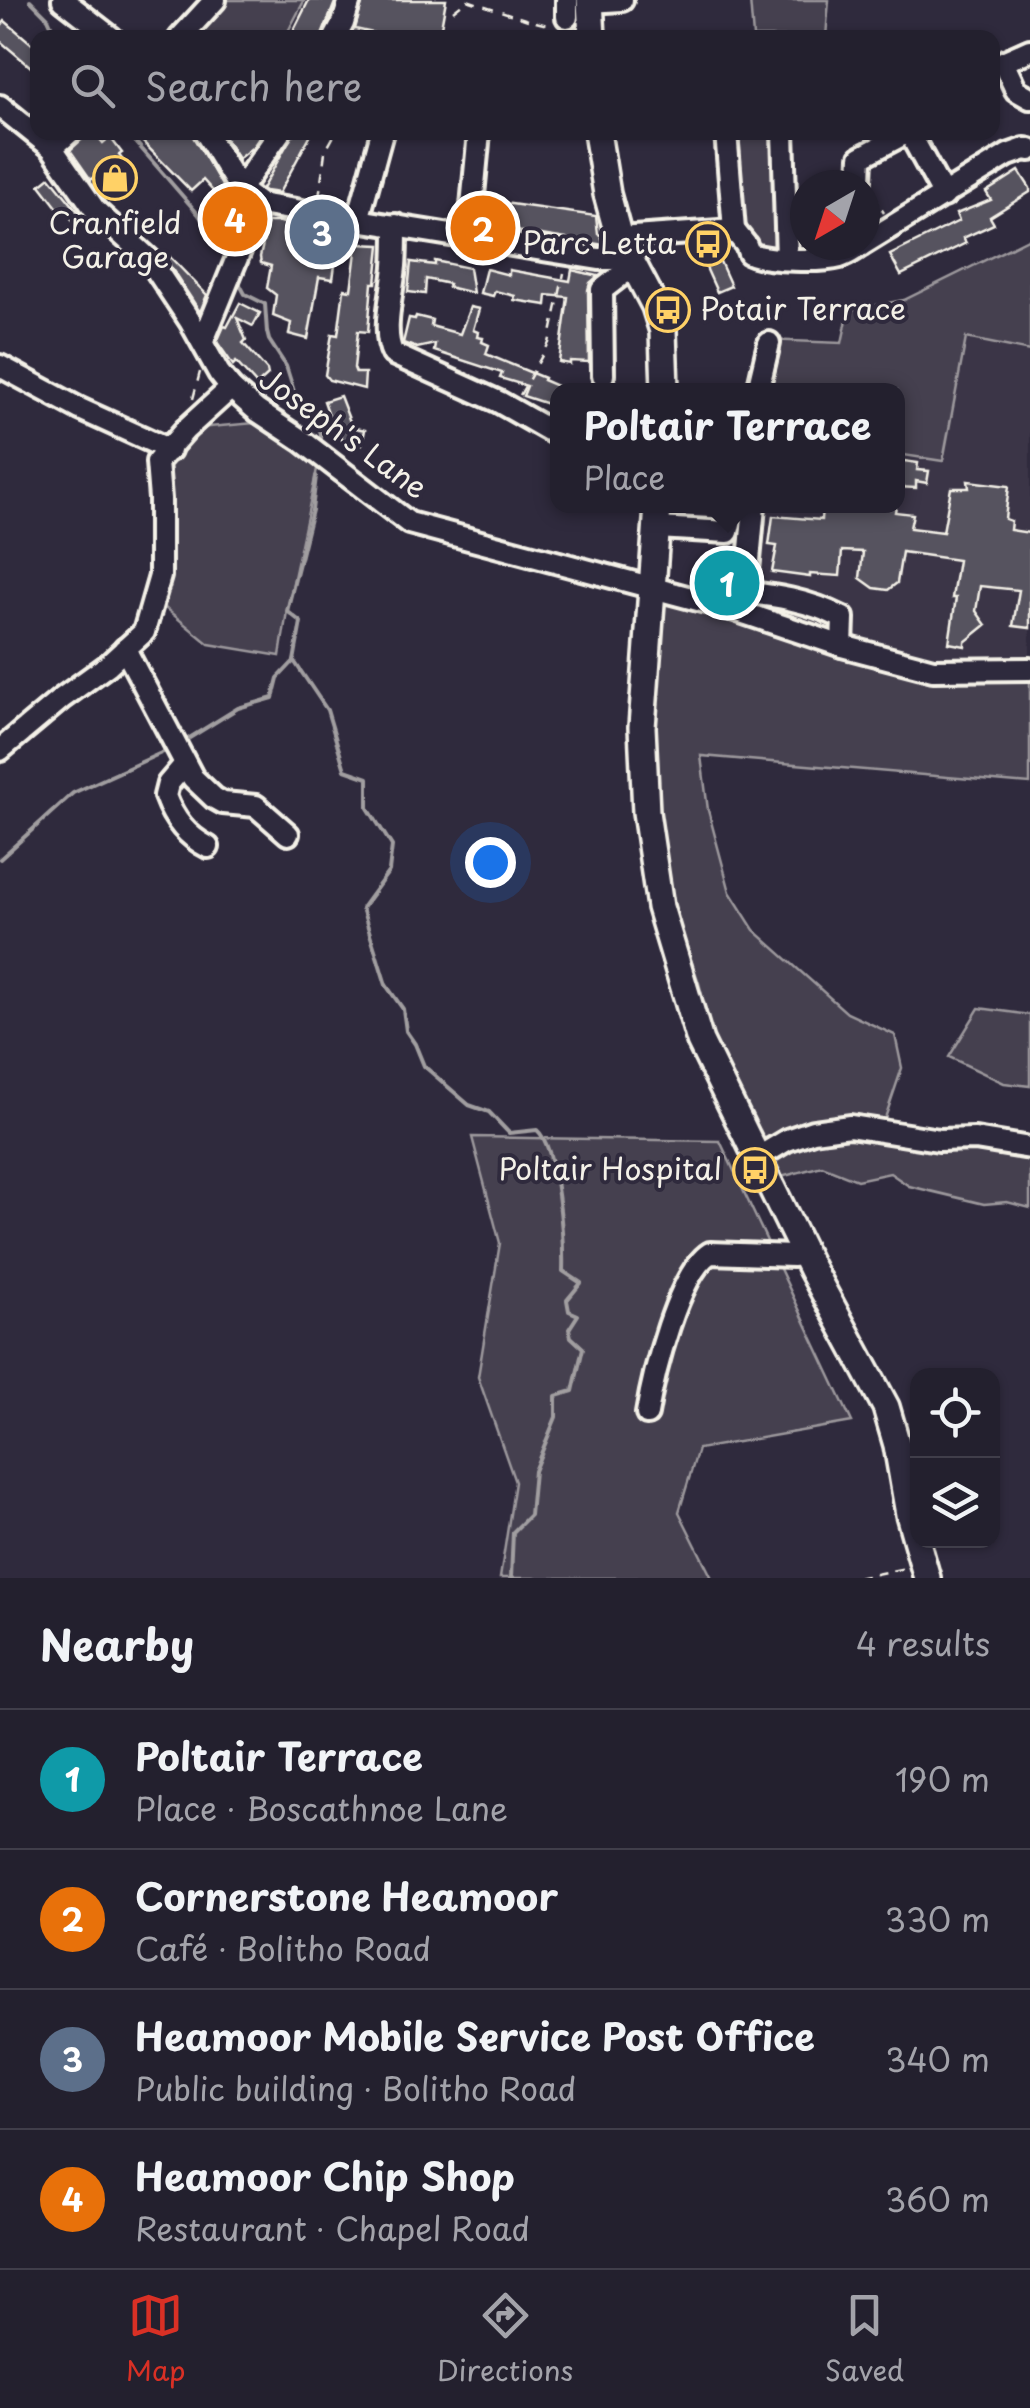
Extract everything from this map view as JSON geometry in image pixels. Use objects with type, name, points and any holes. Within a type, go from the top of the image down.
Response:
[{"type":"main road","points":[[598,140],[607,194],[626,252],[663,331],[666,383]]},
{"type":"main road","points":[[658,517],[642,727],[646,812],[660,907],[700,1041],[802,1251],[886,1407],[925,1571]]},
{"type":"street","points":[[63,0],[102,30]]},
{"type":"street","points":[[187,30],[215,0]]},
{"type":"street","points":[[340,30],[350,0]]},
{"type":"street","points":[[574,9],[622,0]]},
{"type":"street","points":[[1030,50],[1004,62],[1016,90],[1030,98]]},
{"type":"street","name":"Joseph's Lane","points":[[0,106],[30,130]]},
{"type":"street","name":"Joseph's Lane","points":[[42,140],[52,148],[95,210],[149,258],[203,350],[231,388],[409,523],[652,588],[739,601]]},
{"type":"street","points":[[52,148],[61,140]]},
{"type":"street","points":[[210,140],[240,189],[259,204],[317,214],[599,260],[734,230]]},
{"type":"street","points":[[240,189],[274,140]]},
{"type":"street","points":[[358,220],[380,140]]},
{"type":"street","points":[[470,238],[477,140]]},
{"type":"street","points":[[727,140],[734,230],[749,253],[758,258],[790,259]]},
{"type":"street","points":[[784,140],[787,259]]},
{"type":"street","points":[[860,170],[861,156],[893,140]]},
{"type":"street","points":[[913,140],[944,196]]},
{"type":"street","points":[[880,233],[1008,155],[1030,150]]},
{"type":"street","points":[[203,350],[259,204]]},
{"type":"street","points":[[396,226],[388,334],[393,354],[499,402],[550,431]]},
{"type":"street","points":[[603,374],[602,290],[626,252]]},
{"type":"street","points":[[760,383],[769,344]]},
{"type":"street","points":[[0,366],[80,409],[170,450]]},
{"type":"street","points":[[0,750],[144,632],[160,576],[157,462],[231,388]]},
{"type":"street","points":[[658,517],[728,532],[732,513]]},
{"type":"street","points":[[739,601],[753,513]]},
{"type":"street","points":[[739,601],[780,596],[819,606],[842,618],[842,646]]},
{"type":"street","points":[[739,601],[842,646],[933,670],[1030,669]]},
{"type":"street","points":[[125,650],[193,778],[214,798],[234,805],[256,806],[288,834]]},
{"type":"street","points":[[184,764],[168,784],[165,796],[184,830],[208,847]]},
{"type":"street","points":[[757,1158],[788,1140],[850,1126],[939,1140],[975,1138],[1030,1148]]},
{"type":"street","points":[[647,1414],[658,1362],[696,1265],[710,1253],[794,1256],[802,1251]]},
{"type":"path","points":[[453,11],[467,0],[528,20],[574,9]]},
{"type":"path","points":[[317,214],[325,152],[332,140]]},
{"type":"path","points":[[880,208],[892,226]]},
{"type":"path","points":[[517,401],[549,343],[565,266]]},
{"type":"path","points":[[186,429],[203,350]]},
{"type":"path","points":[[857,1578],[925,1571]]},
{"type":"shaded area","points":[[221,0],[304,1],[289,30],[194,30]]},
{"type":"shaded area","points":[[750,0],[829,0],[827,30],[752,30]]},
{"type":"shaded area","points":[[727,140],[783,140],[787,259],[746,245]]},
{"type":"shaded area","points":[[1030,238],[1030,668],[890,657],[713,598],[731,513],[905,513],[905,383],[879,383],[766,340],[842,343],[849,310],[904,300]]},
{"type":"shaded area","points":[[1030,238],[1030,351],[966,338],[943,461],[905,455],[905,383],[757,383],[766,340],[842,343],[849,310],[904,300]]},
{"type":"shaded area","points":[[255,423],[320,455],[280,656],[209,644],[165,608],[157,462],[186,429]]},
{"type":"shaded area","points":[[664,600],[851,657],[1030,677],[1030,784],[701,756],[708,810],[730,892],[754,930],[847,1013],[895,1035],[902,1068],[879,1136],[968,1144],[1030,1155],[1030,1208],[1007,1202],[984,1204],[909,1186],[890,1173],[857,1180],[822,1166],[781,1177],[713,1039],[670,898],[651,782]]},
{"type":"shaded area","points":[[979,1008],[1030,1015],[1030,1086],[1004,1083],[949,1057]]},
{"type":"shaded area","points":[[472,1137],[720,1141],[852,1422],[698,1449],[679,1512],[712,1578],[500,1578],[515,1482],[478,1377],[500,1243]]},
{"type":"building","points":[[309,0],[336,0],[324,30],[294,30]]},
{"type":"building","points":[[363,0],[446,0],[440,30],[355,29]]},
{"type":"building","points":[[5,21],[30,42],[30,66],[0,41],[0,27]]},
{"type":"building","points":[[81,140],[112,140],[122,153],[119,155],[128,172],[125,174],[132,182],[117,194],[98,174],[91,180],[70,150]]},
{"type":"building","points":[[141,140],[196,140],[228,196],[239,206],[235,226],[225,225],[212,202],[219,198],[203,180],[191,191]]},
{"type":"building","points":[[226,140],[258,140],[253,147],[238,159]]},
{"type":"building","points":[[290,140],[308,140],[279,193],[262,189]]},
{"type":"building","points":[[1019,171],[1030,192],[990,217],[994,224],[963,238],[966,243],[901,275],[890,255],[959,221],[956,214],[991,200],[986,192]]},
{"type":"building","points":[[50,177],[84,219],[76,225],[40,185]]},
{"type":"building","points":[[504,203],[596,216],[604,245],[484,226],[501,222]]},
{"type":"building","points":[[268,222],[293,227],[293,234],[326,241],[325,249],[337,251],[333,279],[319,277],[308,339],[289,334],[291,323],[273,316],[276,295],[267,288],[271,266],[261,263],[260,257]]},
{"type":"building","points":[[357,244],[380,245],[368,332],[358,331],[354,368],[356,373],[365,373],[364,389],[329,380],[325,375],[332,334],[338,335],[344,289],[351,290]]},
{"type":"building","points":[[713,246],[731,286],[717,292],[699,252]]},
{"type":"building","points":[[170,257],[207,295],[200,312],[166,260]]},
{"type":"building","points":[[435,261],[469,268],[473,293],[426,279],[425,294],[408,292],[411,262],[435,265]]},
{"type":"building","points":[[486,269],[570,281],[572,270],[598,276],[588,290],[589,362],[559,362],[568,297],[547,295],[546,305],[514,300],[515,296],[495,291],[493,296],[480,293]]},
{"type":"building","points":[[240,303],[260,313],[253,326],[237,318],[246,340],[243,343],[267,370],[268,375],[257,385],[236,362],[233,365],[217,342]]},
{"type":"building","points":[[470,307],[479,309],[473,330],[489,345],[486,354],[544,378],[550,383],[550,405],[523,396],[527,386],[500,378],[502,373],[434,351],[435,344],[417,348],[403,343],[409,318],[416,316],[432,320],[431,326],[460,334]]},
{"type":"building","points":[[340,396],[352,427],[365,430],[362,444],[342,440],[339,425],[334,425],[330,418],[324,401]]},
{"type":"building","points":[[905,461],[918,463],[917,470],[929,471],[927,483],[916,481],[916,488],[905,487]]},
{"type":"building","points":[[968,481],[1009,486],[1005,519],[1011,521],[1010,530],[1030,533],[1030,628],[1013,626],[1019,590],[980,586],[976,611],[986,625],[965,646],[949,643],[958,560],[902,552],[897,583],[888,590],[874,588],[860,578],[863,552],[842,551],[840,576],[772,572],[777,546],[769,545],[773,516],[821,520],[822,513],[904,513],[913,514],[910,528],[943,532],[951,488],[969,488]]},
{"type":"waterway","points":[[30,0],[48,18],[53,30]]},
{"type":"waterway","points":[[134,140],[199,215],[224,251]]},
{"type":"waterway","points":[[238,281],[245,294],[265,304],[269,340],[286,366],[297,401],[317,420],[321,445]]},
{"type":"waterway","points":[[316,476],[312,510],[287,611],[301,622],[294,661],[327,710],[345,770],[368,778],[368,808],[392,846],[389,871],[362,908],[386,985],[403,1009],[406,1031],[424,1066],[469,1105],[489,1112],[509,1133],[537,1130],[544,1140],[555,1175],[563,1271],[581,1283],[567,1300],[569,1311],[578,1315],[569,1329],[571,1337],[583,1348],[573,1391],[556,1396],[556,1417],[534,1471],[530,1515],[513,1532],[511,1578]]},
{"type":"waterway","points":[[183,742],[238,708],[273,698],[278,678],[294,661]]},
{"type":"waterway","points":[[0,859],[73,793],[170,749]]},
{"type":"place","name":"Cranfield Garage","points":[[115,178]]},
{"type":"place","name":"Heamoor Chip Shop","points":[[235,219]]},
{"type":"place","name":"Cornerstone Heamoor","points":[[483,228]]},
{"type":"place","name":"Heamoor Mobile Service Post Office","points":[[322,232]]},
{"type":"place","name":"Parc Letta","points":[[708,244]]},
{"type":"place","name":"Potair Terrace","points":[[668,310]]},
{"type":"place","name":"Poltair Terrace","points":[[727,583]]},
{"type":"place","name":"Poltair Hospital","points":[[755,1170]]}]
